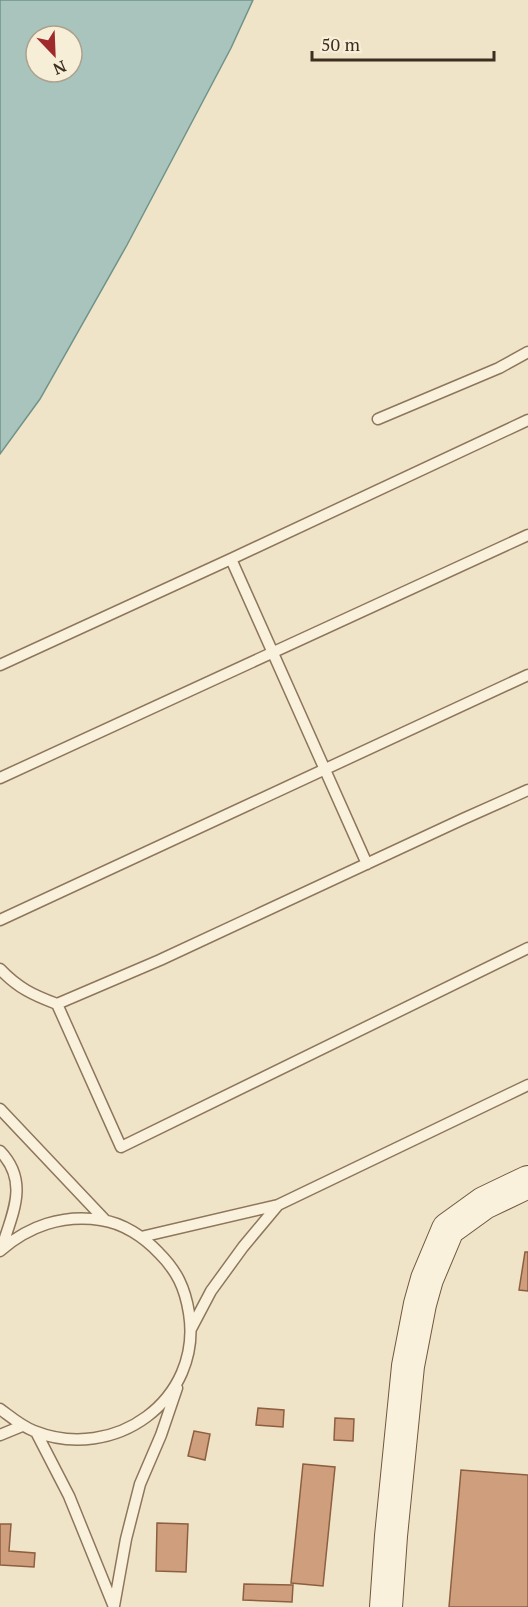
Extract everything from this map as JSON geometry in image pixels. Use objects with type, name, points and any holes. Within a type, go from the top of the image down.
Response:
[{"type":"main road","points":[[386,1607],[408,1366],[427,1279],[448,1229],[484,1203],[528,1182]]},
{"type":"lane","points":[[378,419],[499,368],[528,352]]},
{"type":"lane","points":[[0,665],[528,420]]},
{"type":"lane","points":[[0,778],[528,536]]},
{"type":"lane","points":[[231,559],[367,864]]},
{"type":"lane","points":[[0,920],[528,675]]},
{"type":"lane","points":[[0,969],[30,994],[57,1004],[160,960],[528,790]]},
{"type":"lane","points":[[57,1004],[121,1147],[528,948]]},
{"type":"lane","points":[[141,1237],[278,1205],[528,1085]]},
{"type":"lane","points":[[0,1109],[105,1220]]},
{"type":"lane","points":[[0,1151],[14,1168],[17,1182],[16,1197],[1,1250]]},
{"type":"lane","points":[[191,1329],[211,1291],[278,1205]]},
{"type":"lane","points":[[1,1250],[27,1231],[57,1220],[89,1218],[105,1220],[120,1225],[151,1245],[171,1266],[186,1296],[191,1329],[189,1352],[161,1435],[141,1484],[126,1539],[114,1607]]},
{"type":"lane","points":[[0,1408],[22,1426],[36,1432],[69,1440],[104,1438],[136,1425],[163,1403],[182,1374]]},
{"type":"lane","points":[[0,1435],[22,1426]]},
{"type":"lane","points":[[36,1432],[69,1496],[114,1607]]},
{"type":"water","points":[[0,0],[253,0],[231,48],[127,245],[40,399],[0,454]]},
{"type":"building","points":[[525,1252],[528,1252],[528,1291],[519,1290]]},
{"type":"building","points":[[258,1408],[284,1410],[283,1427],[256,1425]]},
{"type":"building","points":[[335,1418],[354,1419],[353,1441],[334,1440]]},
{"type":"building","points":[[194,1431],[210,1434],[205,1460],[188,1456]]},
{"type":"building","points":[[303,1464],[335,1467],[323,1586],[291,1583]]},
{"type":"building","points":[[461,1470],[528,1475],[528,1607],[449,1607]]},
{"type":"building","points":[[157,1523],[188,1524],[186,1572],[156,1571]]},
{"type":"building","points":[[0,1524],[11,1524],[9,1551],[35,1553],[34,1567],[0,1565]]},
{"type":"building","points":[[244,1584],[293,1585],[292,1602],[243,1600]]}]
